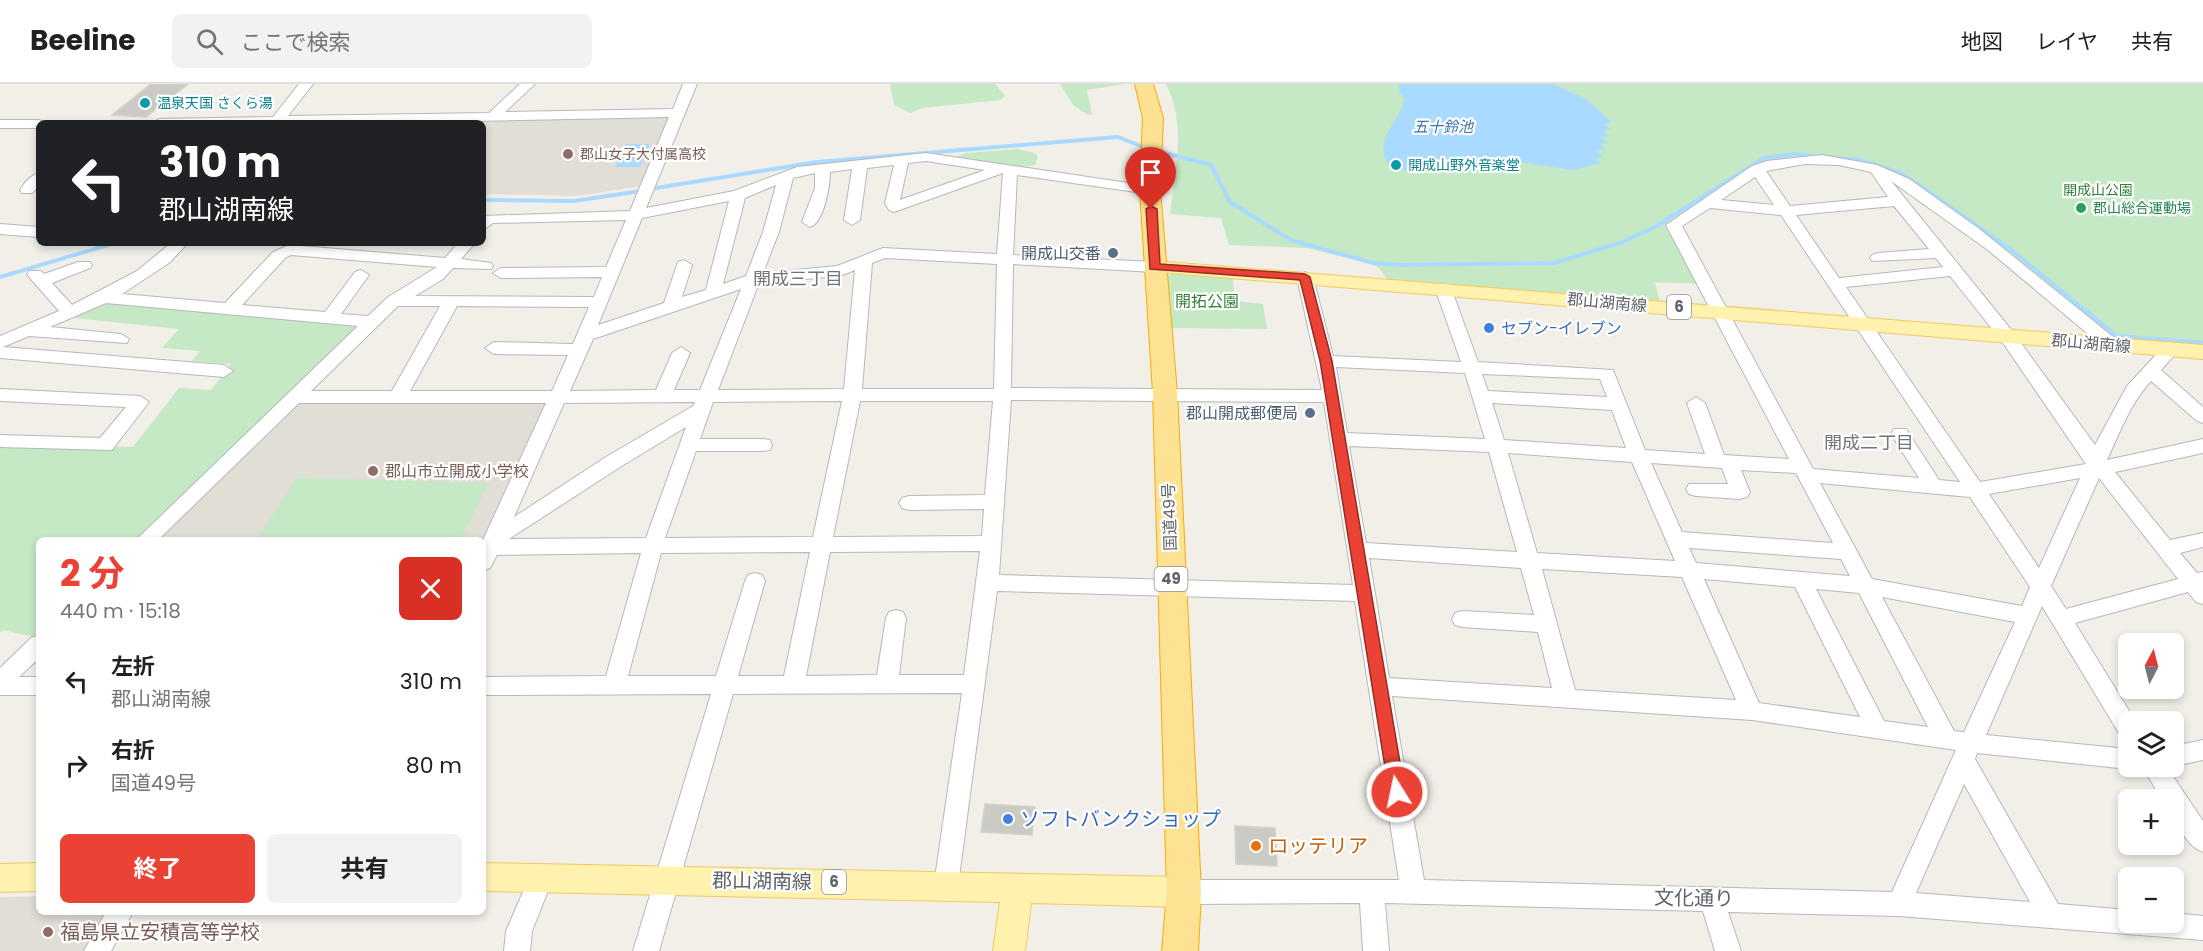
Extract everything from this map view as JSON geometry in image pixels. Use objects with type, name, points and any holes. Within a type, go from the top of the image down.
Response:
[{"type":"highway","name":"国道49号","points":[[1144,84],[1153,118],[1150,190],[1165,393],[1184,892],[1180,951]]},
{"type":"main road","name":"郡山湖南線","points":[[1154,267],[1443,288],[2203,352]]},
{"type":"main road","points":[[0,878],[36,877]]},
{"type":"main road","name":"郡山湖南線","points":[[486,877],[667,879],[945,885],[1017,890],[1184,892]]},
{"type":"main road","points":[[1009,951],[1017,890]]},
{"type":"street","points":[[278,120],[306,84]]},
{"type":"street","points":[[494,115],[528,84]]},
{"type":"street","points":[[489,550],[583,343],[690,84]]},
{"type":"street","points":[[313,120],[678,113]]},
{"type":"street","points":[[0,124],[33,124]]},
{"type":"street","points":[[0,135],[33,124]]},
{"type":"street","points":[[486,222],[489,219],[634,215],[738,195],[797,171],[926,157],[1150,190]]},
{"type":"street","points":[[902,160],[892,203],[894,207],[1006,169]]},
{"type":"street","points":[[1947,740],[1674,225],[1757,170],[1778,162],[1804,160],[1852,164],[1876,169],[1900,179],[1994,246],[2112,345]]},
{"type":"street","points":[[852,220],[860,165]]},
{"type":"street","points":[[810,222],[822,188],[823,168]]},
{"type":"street","points":[[945,885],[988,584],[1005,357],[1006,169]]},
{"type":"street","points":[[1876,169],[1898,201],[2007,336],[2097,466],[2165,549],[2199,586],[2060,619]]},
{"type":"street","points":[[1757,170],[1863,323],[1973,490],[2042,588],[2118,712]]},
{"type":"street","points":[[615,685],[652,548],[704,404],[771,232],[786,176]]},
{"type":"street","points":[[27,190],[36,180]]},
{"type":"street","points":[[713,294],[738,195]]},
{"type":"street","points":[[1707,203],[1785,210],[1898,201]]},
{"type":"street","points":[[0,229],[32,231]]},
{"type":"street","points":[[0,342],[101,297],[172,254],[178,246]]},
{"type":"street","points":[[149,537],[394,301],[437,276],[465,246]]},
{"type":"street","points":[[229,309],[279,255],[289,250],[485,266]]},
{"type":"street","points":[[494,348],[583,343],[671,307],[754,279],[819,275],[850,269],[883,253],[1154,267]]},
{"type":"street","points":[[1878,258],[1941,253]]},
{"type":"street","points":[[793,684],[852,397],[864,262]]},
{"type":"street","points":[[69,312],[38,277],[84,265]]},
{"type":"street","points":[[671,307],[684,265]]},
{"type":"street","points":[[1835,283],[1956,271]]},
{"type":"street","points":[[501,273],[611,272]]},
{"type":"street","points":[[1305,277],[1326,361],[1414,893]]},
{"type":"street","points":[[329,318],[345,297],[363,283]]},
{"type":"street","points":[[1443,288],[1473,367],[1497,446],[1566,698]]},
{"type":"street","points":[[101,297],[373,322]]},
{"type":"street","points":[[394,301],[599,302]]},
{"type":"street","points":[[397,398],[451,302]]},
{"type":"street","points":[[26,330],[121,339]]},
{"type":"street","points":[[1899,904],[2118,415],[2133,390],[2171,349]]},
{"type":"street","points":[[0,352],[224,371]]},
{"type":"street","points":[[662,397],[681,353]]},
{"type":"street","points":[[1326,361],[1607,374],[1674,539],[1752,711]]},
{"type":"street","points":[[2150,370],[2203,417]]},
{"type":"street","points":[[293,398],[662,397],[704,404],[852,397],[1002,394],[1165,393],[1332,396]]},
{"type":"street","points":[[0,395],[140,402],[105,445],[0,441]]},
{"type":"street","points":[[1482,398],[1618,405]]},
{"type":"street","points":[[1696,403],[1740,492],[1696,489]]},
{"type":"street","points":[[489,550],[613,462],[704,404]]},
{"type":"street","points":[[1900,434],[1934,487]]},
{"type":"street","points":[[1339,440],[1497,446],[1723,461],[1973,490],[2203,446]]},
{"type":"street","points":[[689,445],[763,445]]},
{"type":"street","points":[[909,503],[993,502]]},
{"type":"street","points":[[1674,539],[1849,552]]},
{"type":"street","points":[[2165,549],[2203,540]]},
{"type":"street","points":[[489,550],[990,543]]},
{"type":"street","points":[[1358,550],[1688,570],[1867,586],[2028,616]]},
{"type":"street","points":[[1801,580],[1877,729]]},
{"type":"street","points":[[646,951],[755,581]]},
{"type":"street","points":[[988,584],[1364,593]]},
{"type":"street","points":[[886,684],[896,618]]},
{"type":"street","points":[[1462,619],[1547,624]]},
{"type":"street","points":[[0,684],[36,647]]},
{"type":"street","points":[[0,684],[36,686]]},
{"type":"street","points":[[486,686],[974,684]]},
{"type":"street","points":[[1378,686],[1752,711],[1947,740],[1967,752],[2118,759]]},
{"type":"street","points":[[2184,754],[2203,750]]},
{"type":"street","points":[[1967,752],[2052,918]]},
{"type":"street","points":[[2160,777],[2203,841]]},
{"type":"street","points":[[517,951],[519,931],[541,878]]},
{"type":"street","points":[[1372,891],[1376,951]]},
{"type":"street","name":"文化通り","points":[[1184,892],[1372,891],[1899,904],[2052,918],[2203,928]]},
{"type":"street","points":[[1712,898],[1728,951]]},
{"type":"street","points":[[97,951],[118,915]]},
{"type":"shaded area","name":"郡山女子大付属高校","points":[[670,115],[641,186],[577,196],[486,194],[486,120],[433,120]]},
{"type":"shaded area","name":"郡山市立開成小学校","points":[[298,402],[551,402],[484,537],[158,537]]},
{"type":"shaded area","name":"福島県立安積高等学校","points":[[36,896],[36,915],[106,915],[83,951],[0,951],[0,897]]},
{"type":"green space","points":[[890,84],[995,84],[1005,96],[1000,100],[922,108],[911,113],[894,105]]},
{"type":"green space","points":[[1060,84],[1124,84],[1087,90],[1092,114],[1088,115],[1074,106]]},
{"type":"green space","name":"開成山公園","points":[[1166,84],[2203,84],[2203,344],[2110,337],[1900,176],[1817,158],[1793,157],[1773,161],[1667,224],[1699,284],[1655,282],[1660,302],[1387,279],[1379,268],[1371,264],[1307,248],[1229,245],[1221,218],[1170,214],[1178,132],[1176,115]]},
{"type":"green space","points":[[1017,149],[1035,153],[1038,157],[1035,165],[1020,168],[955,157],[967,153]]},
{"type":"green space","name":"開拓公園","points":[[1173,271],[1232,274],[1235,301],[1263,304],[1267,329],[1172,328],[1167,277]]},
{"type":"green space","points":[[103,300],[363,324],[144,537],[36,537],[36,637],[3,630],[0,633],[0,445],[133,447],[179,388],[211,390],[231,364],[192,361],[200,351],[162,348],[179,329],[65,317]]},
{"type":"green space","points":[[297,478],[489,483],[462,537],[258,537]]},
{"type":"water","name":"五十鈴池","points":[[1399,84],[1553,84],[1586,99],[1612,122],[1605,124],[1610,129],[1603,131],[1609,136],[1601,137],[1607,143],[1600,144],[1605,149],[1597,151],[1603,157],[1595,158],[1600,163],[1573,170],[1504,160],[1435,172],[1403,170],[1388,164],[1383,146],[1402,107],[1404,98],[1400,94]]},
{"type":"water","points":[[626,144],[650,144],[640,167],[615,167]]},
{"type":"building","name":"温泉天国 さくら湯","points":[[151,84],[188,84],[146,117],[112,115]]},
{"type":"building","name":"ソフトバンクショップ","points":[[985,804],[1035,807],[1032,835],[981,832]]},
{"type":"building","name":"ロッテリア","points":[[1235,826],[1275,828],[1277,866],[1236,864]]},
{"type":"waterway","points":[[650,189],[817,162],[1118,137],[1146,148]]},
{"type":"waterway","points":[[1157,151],[1211,165],[1230,202],[1291,240],[1373,263],[1401,265],[1554,263],[1620,243],[1655,227],[1764,158],[1794,154],[1860,160],[1900,173],[1919,185],[2014,252],[2088,313]]},
{"type":"waterway","points":[[486,200],[574,201],[641,191]]},
{"type":"waterway","points":[[0,277],[105,246]]},
{"type":"waterway","points":[[2086,311],[2116,336],[2203,343]]},
{"type":"place","name":"温泉天国 さくら湯","points":[[145,103]]},
{"type":"place","name":"郡山女子大付属高校","points":[[568,154]]},
{"type":"place","name":"開成山野外音楽堂","points":[[1396,165]]},
{"type":"place","name":"郡山総合運動場","points":[[2081,208]]},
{"type":"place","name":"開成山交番","points":[[1113,253]]},
{"type":"place","name":"セブン-イレブン","points":[[1489,328]]},
{"type":"place","name":"郡山開成郵便局","points":[[1310,413]]},
{"type":"place","name":"郡山市立開成小学校","points":[[373,471]]},
{"type":"place","name":"ソフトバンクショップ","points":[[1008,819]]},
{"type":"place","name":"ロッテリア","points":[[1256,846]]},
{"type":"place","name":"福島県立安積高等学校","points":[[48,932]]},
{"type":"district","name":"開成三丁目","points":[[798,279]]},
{"type":"district","name":"開成二丁目","points":[[1869,443]]},
{"type":"route","points":[[1151,209],[1154,267],[1305,277],[1326,361],[1397,792]]}]
